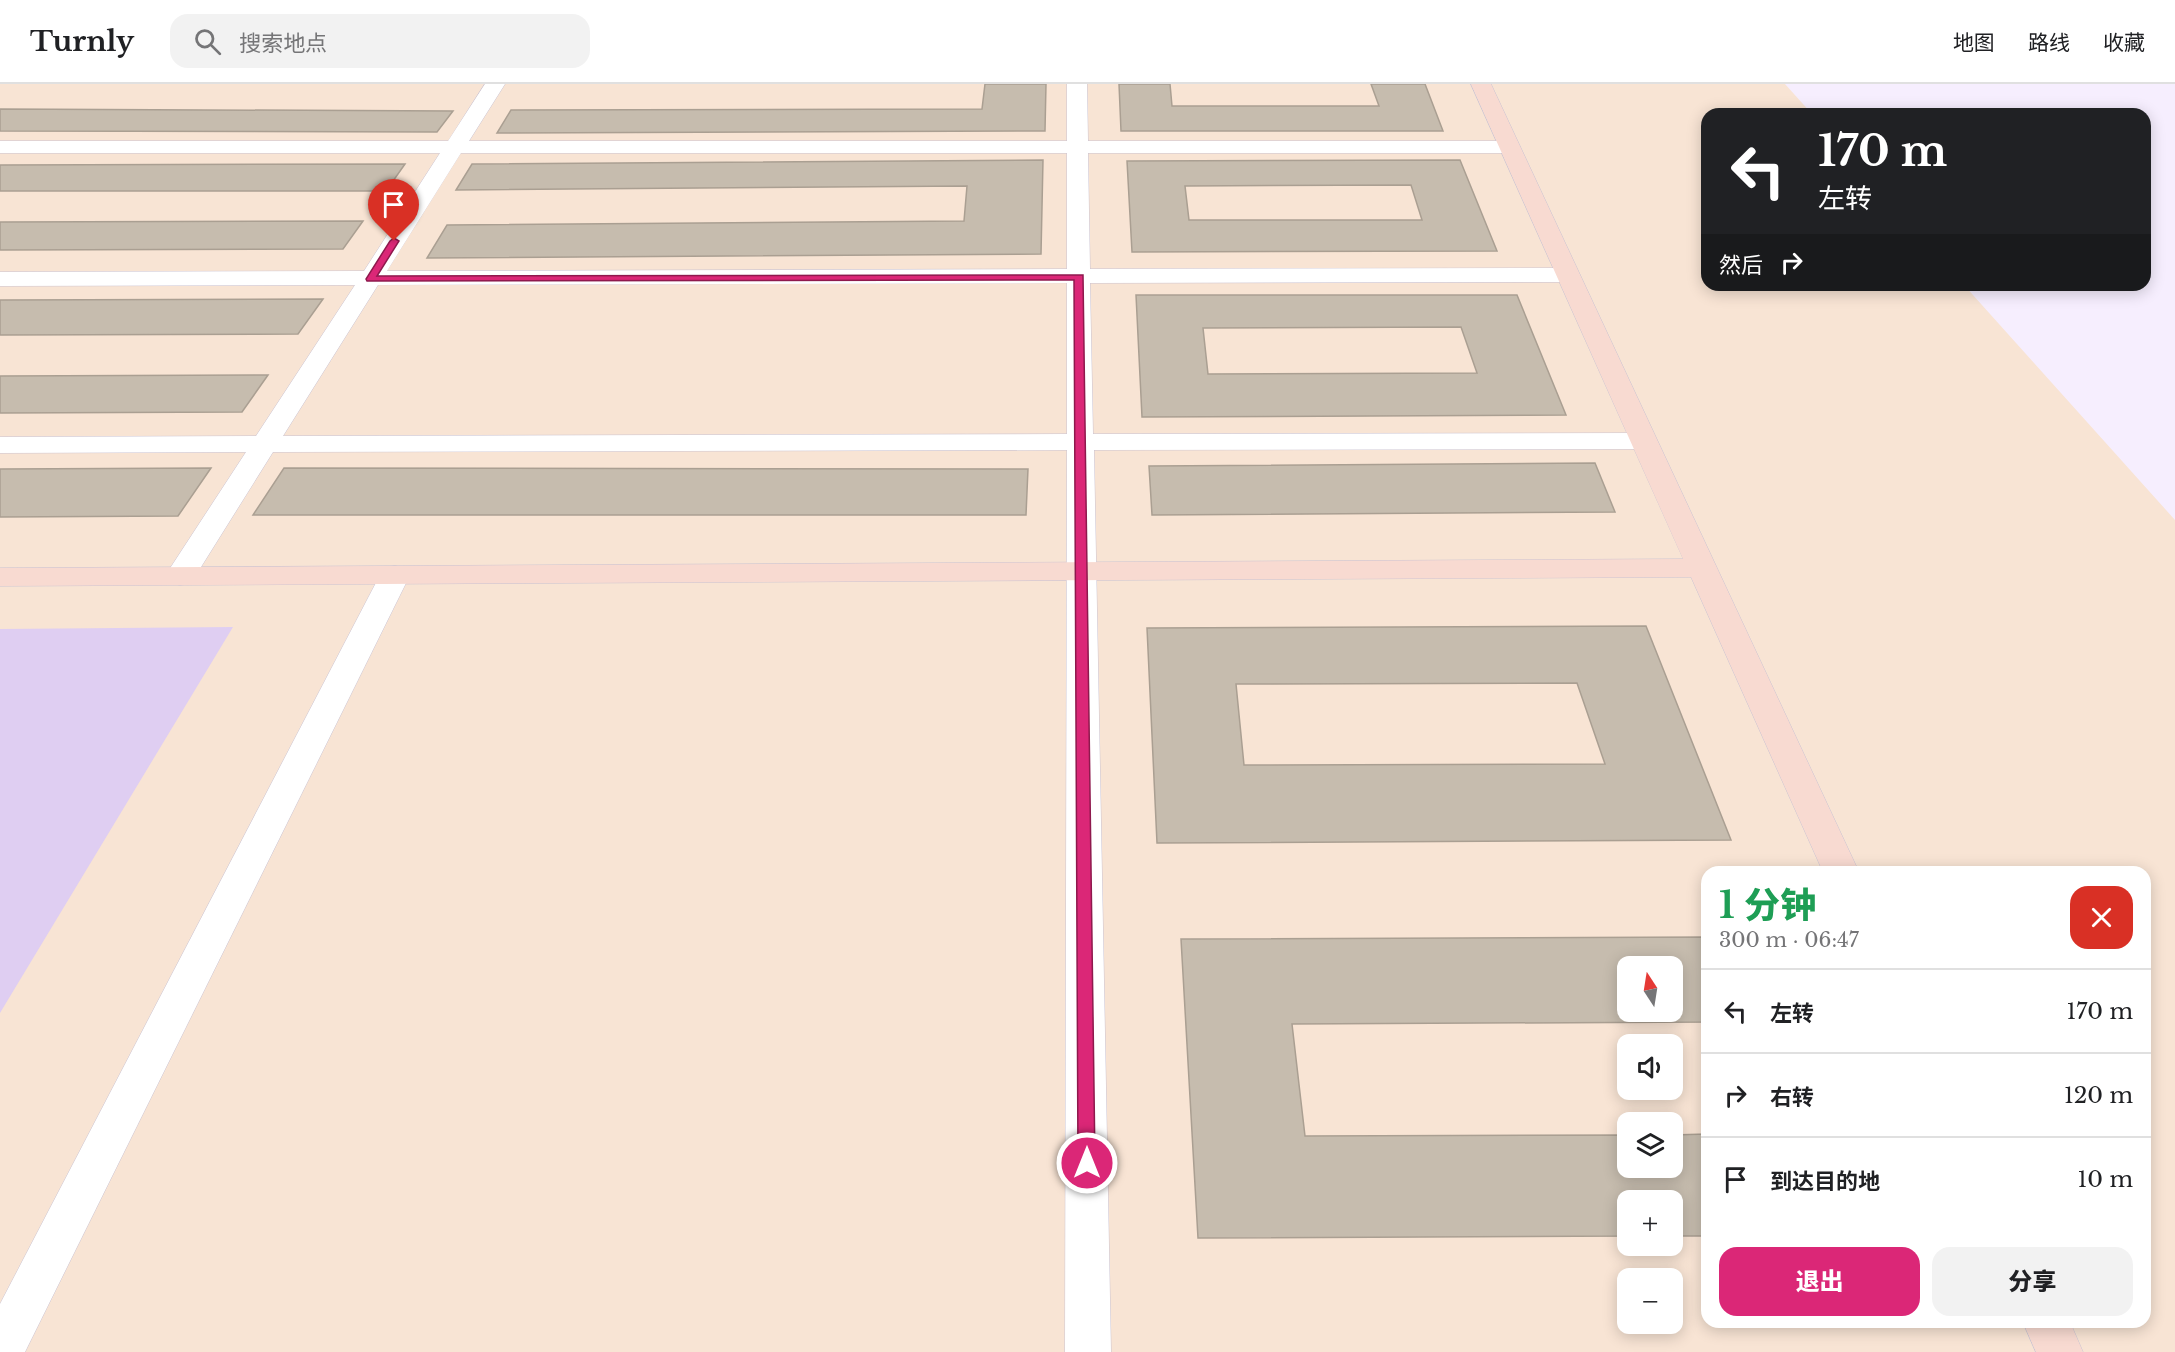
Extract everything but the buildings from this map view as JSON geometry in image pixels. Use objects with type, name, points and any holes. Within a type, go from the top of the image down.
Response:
[{"type":"street","points":[[180,576],[495,84]]},
{"type":"street","points":[[1077,84],[1088,1352]]},
{"type":"street","points":[[1481,84],[1838,866]]},
{"type":"street","points":[[0,147],[1510,147]]},
{"type":"street","points":[[0,279],[1568,275]]},
{"type":"street","points":[[0,445],[1644,441]]},
{"type":"street","points":[[0,577],[1703,568]]},
{"type":"street","points":[[0,1352],[395,575]]},
{"type":"street","points":[[2049,1328],[2060,1352]]},
{"type":"shaded area","points":[[0,84],[1785,84],[1807,108],[1701,108],[1701,291],[1969,291],[2175,520],[2175,1352],[0,1352]]},
{"type":"shaded area","points":[[233,627],[0,1013],[0,629]]},
{"type":"route","points":[[394,241],[370,279],[1079,277],[1087,1163]]}]
